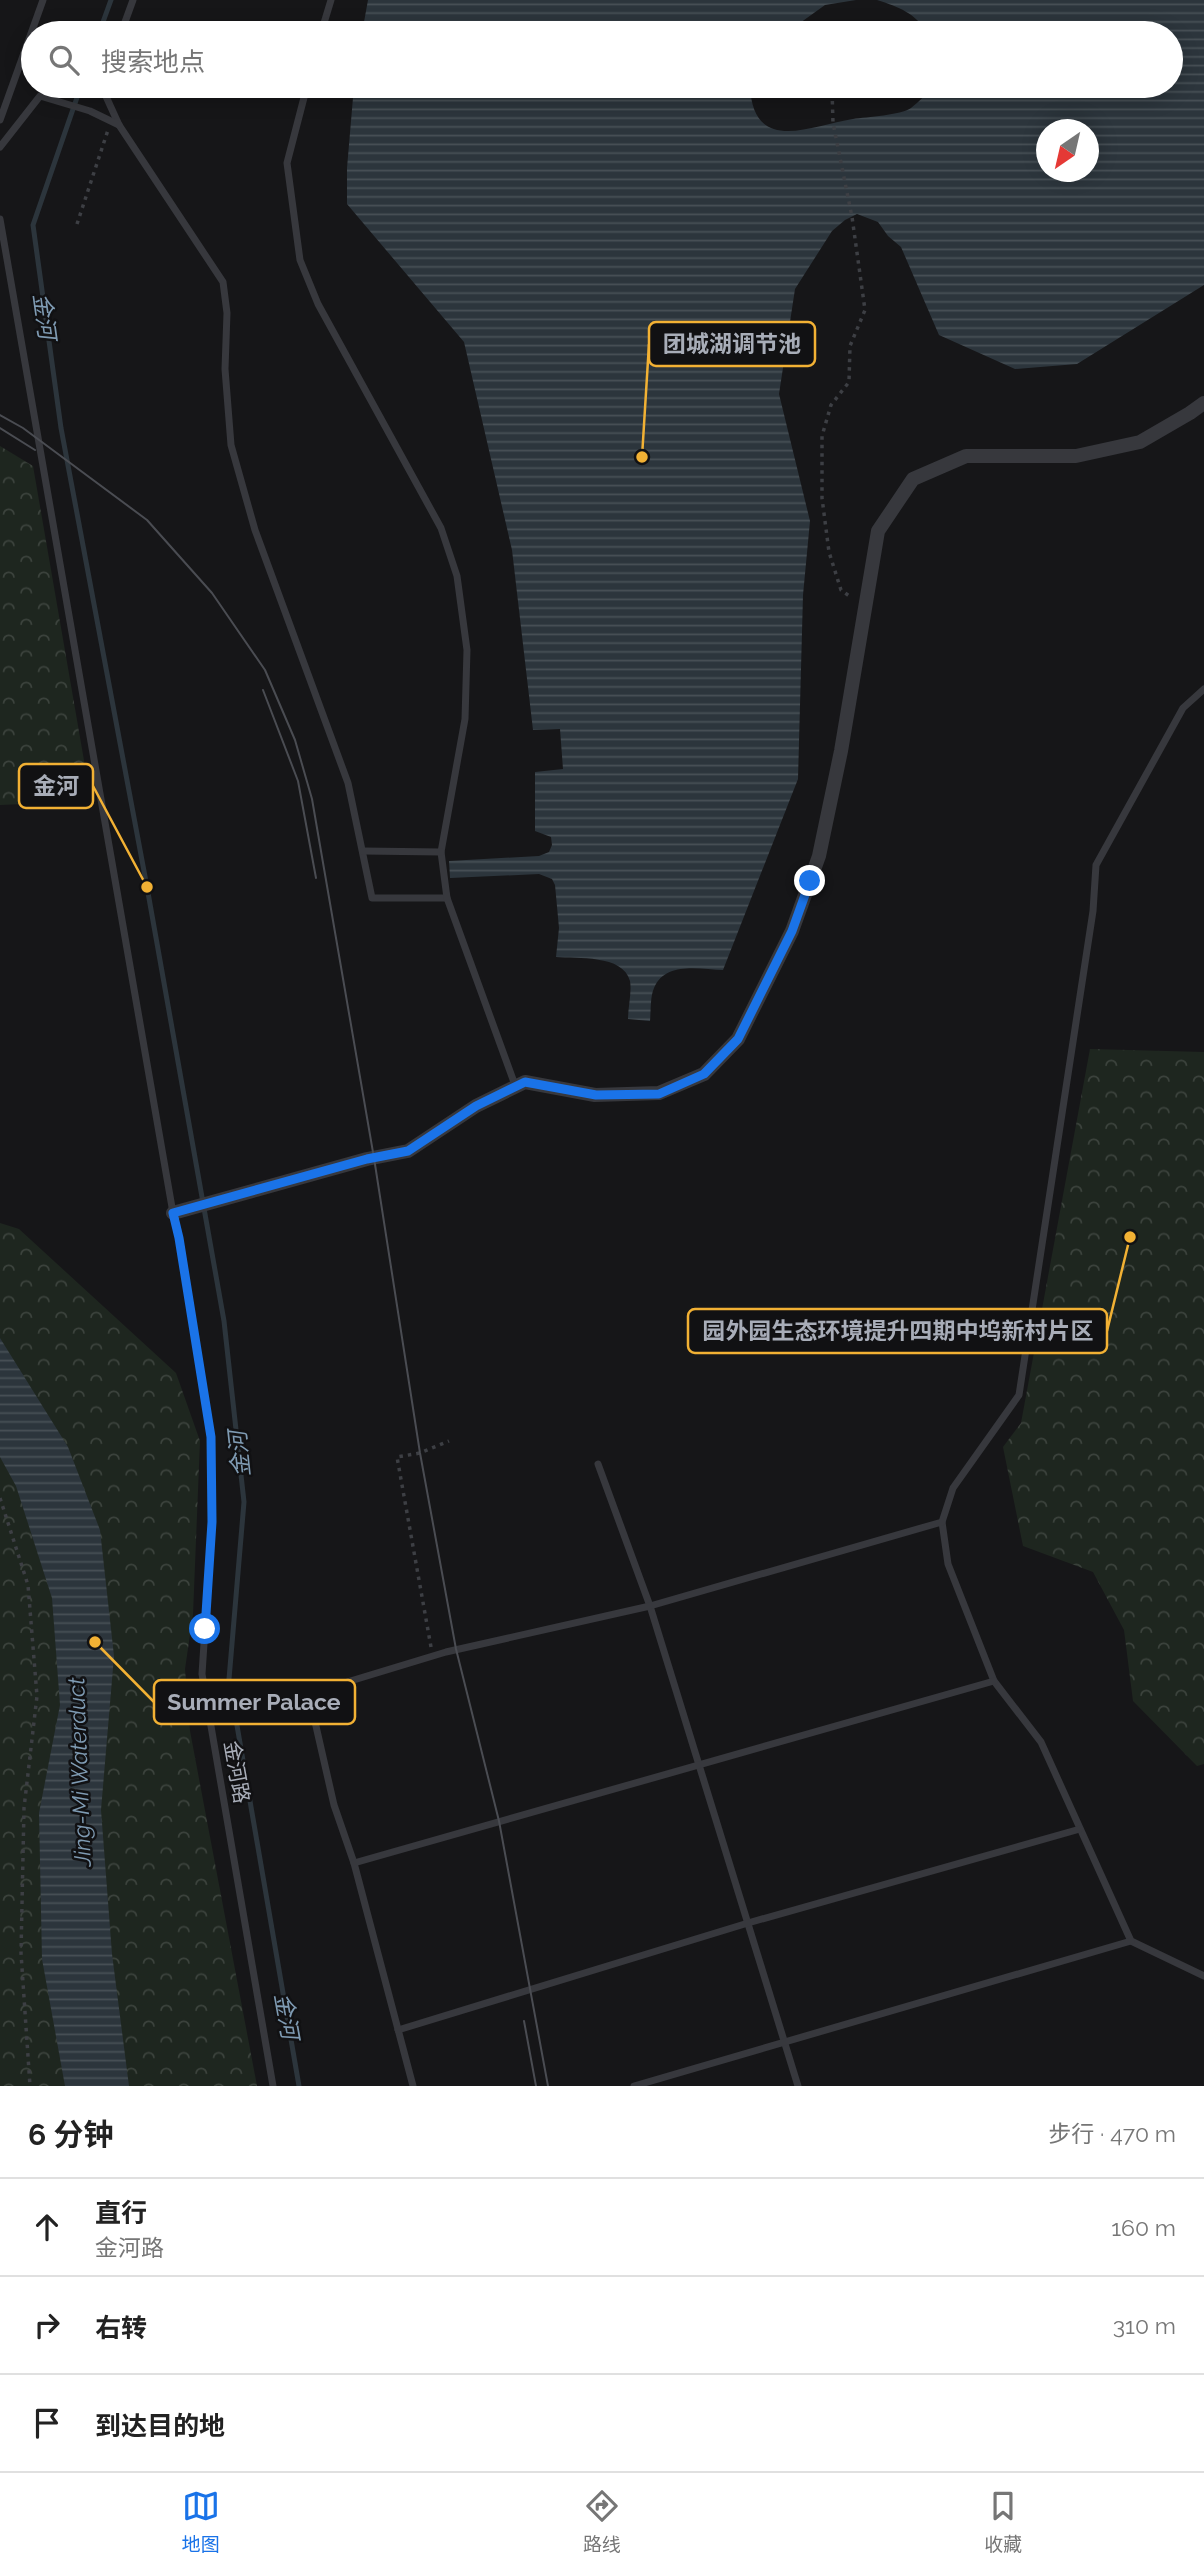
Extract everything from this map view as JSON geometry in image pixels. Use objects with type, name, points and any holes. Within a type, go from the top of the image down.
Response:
[{"type":"street","points":[[180,1211],[367,1159],[408,1151],[476,1106],[525,1082],[596,1095],[659,1094],[704,1074],[738,1039],[792,931],[819,856],[841,751],[878,531],[913,480],[966,457],[1076,456],[1140,442],[1204,403]]},
{"type":"lane","points":[[35,21],[43,0]]},
{"type":"lane","points":[[125,21],[133,0]]},
{"type":"lane","points":[[325,21],[331,0]]},
{"type":"lane","points":[[0,120],[21,61]]},
{"type":"lane","points":[[0,147],[38,98]]},
{"type":"lane","points":[[48,98],[90,111],[115,124]]},
{"type":"lane","points":[[106,98],[115,124],[223,282],[227,313],[225,369],[231,445],[256,530],[348,783],[372,898],[447,898]]},
{"type":"lane","points":[[304,98],[287,163],[300,260],[318,304],[441,528],[457,576],[467,650],[465,719],[440,852],[447,898],[515,1085]]},
{"type":"lane","name":"金河路","points":[[0,219],[180,1211],[179,1238],[211,1437],[212,1522],[202,1674],[273,2086]]},
{"type":"lane","points":[[1204,689],[1182,708],[1097,865],[1091,925],[1019,1395],[953,1488],[942,1522],[948,1564],[994,1681],[1041,1742],[1131,1941],[1204,1976]]},
{"type":"lane","points":[[363,851],[440,852]]},
{"type":"lane","points":[[598,1464],[650,1606],[798,2086]]},
{"type":"lane","points":[[413,2086],[354,1863],[334,1805],[313,1713],[334,1686],[433,1656],[650,1606],[942,1522]]},
{"type":"lane","points":[[354,1863],[994,1681]]},
{"type":"lane","points":[[398,2030],[748,1923],[1080,1829]]},
{"type":"lane","points":[[634,2086],[1131,1941]]},
{"type":"path","points":[[832,98],[833,122],[852,216],[864,310],[850,346],[849,382],[831,405],[822,436],[822,498],[829,552],[841,590],[865,608]]},
{"type":"path","points":[[77,224],[103,140],[115,124]]},
{"type":"path","points":[[433,1656],[397,1457],[420,1453],[449,1441]]},
{"type":"path","points":[[0,1498],[28,1585],[37,1696],[24,1808],[21,1953],[30,2086]]},
{"type":"green space","points":[[0,446],[33,466],[91,801],[0,805]]},
{"type":"green space","points":[[1090,1049],[1204,1052],[1204,1764],[1197,1766],[1133,1701],[1124,1630],[1093,1572],[1023,1546],[1003,1447],[1021,1423]]},
{"type":"green space","points":[[0,1223],[19,1229],[176,1373],[200,1441],[193,1614],[185,1669],[190,1731],[257,2086],[0,2086]]},
{"type":"water","points":[[368,0],[856,0],[825,5],[803,21],[364,21]]},
{"type":"water","points":[[877,0],[1204,0],[1204,285],[1077,364],[1015,369],[939,335],[901,247],[888,236],[878,222],[857,214],[832,231],[795,289],[779,394],[810,521],[803,595],[798,779],[723,970],[684,968],[666,974],[654,988],[650,1021],[628,1019],[630,981],[626,972],[609,962],[556,957],[559,928],[555,885],[552,879],[539,874],[450,878],[449,861],[539,856],[549,852],[551,837],[535,831],[535,772],[563,769],[560,729],[533,730],[512,550],[464,342],[347,204],[353,98],[752,98],[761,121],[773,129],[786,131],[900,112],[911,108],[922,98],[1183,98],[1183,21],[918,21]]},
{"type":"water","name":"Jing-Mi Waterduct","points":[[0,1338],[68,1447],[100,1530],[114,1656],[101,1810],[112,1954],[129,2086],[65,2086],[42,1959],[39,1813],[60,1705],[52,1598],[16,1486],[0,1457]]},
{"type":"waterway","name":"金河","points":[[103,21],[111,0]]},
{"type":"waterway","name":"金河","points":[[77,98],[33,225],[61,428],[147,887],[224,1321],[244,1502],[229,1679],[299,2086]]},
{"type":"tram line","points":[[0,415],[23,428],[147,520],[212,593],[265,670],[295,740],[312,799],[374,1158],[420,1453],[456,1649],[499,1821],[548,2086]]},
{"type":"tram line","points":[[0,428],[35,450]]},
{"type":"tram line","points":[[263,690],[298,781],[316,878]]},
{"type":"tram line","points":[[524,2021],[536,2086]]},
{"type":"place","name":"团城湖调节池","points":[[642,457]]},
{"type":"place","name":"金河","points":[[147,887]]},
{"type":"place","name":"园外园生态环境提升四期中坞新村片区","points":[[1130,1237]]},
{"type":"place","name":"Summer Palace","points":[[95,1642]]},
{"type":"route","points":[[205,1629],[212,1522],[211,1437],[173,1213],[367,1159],[408,1151],[476,1106],[525,1082],[596,1095],[659,1094],[704,1074],[738,1039],[792,931],[810,881]]}]
